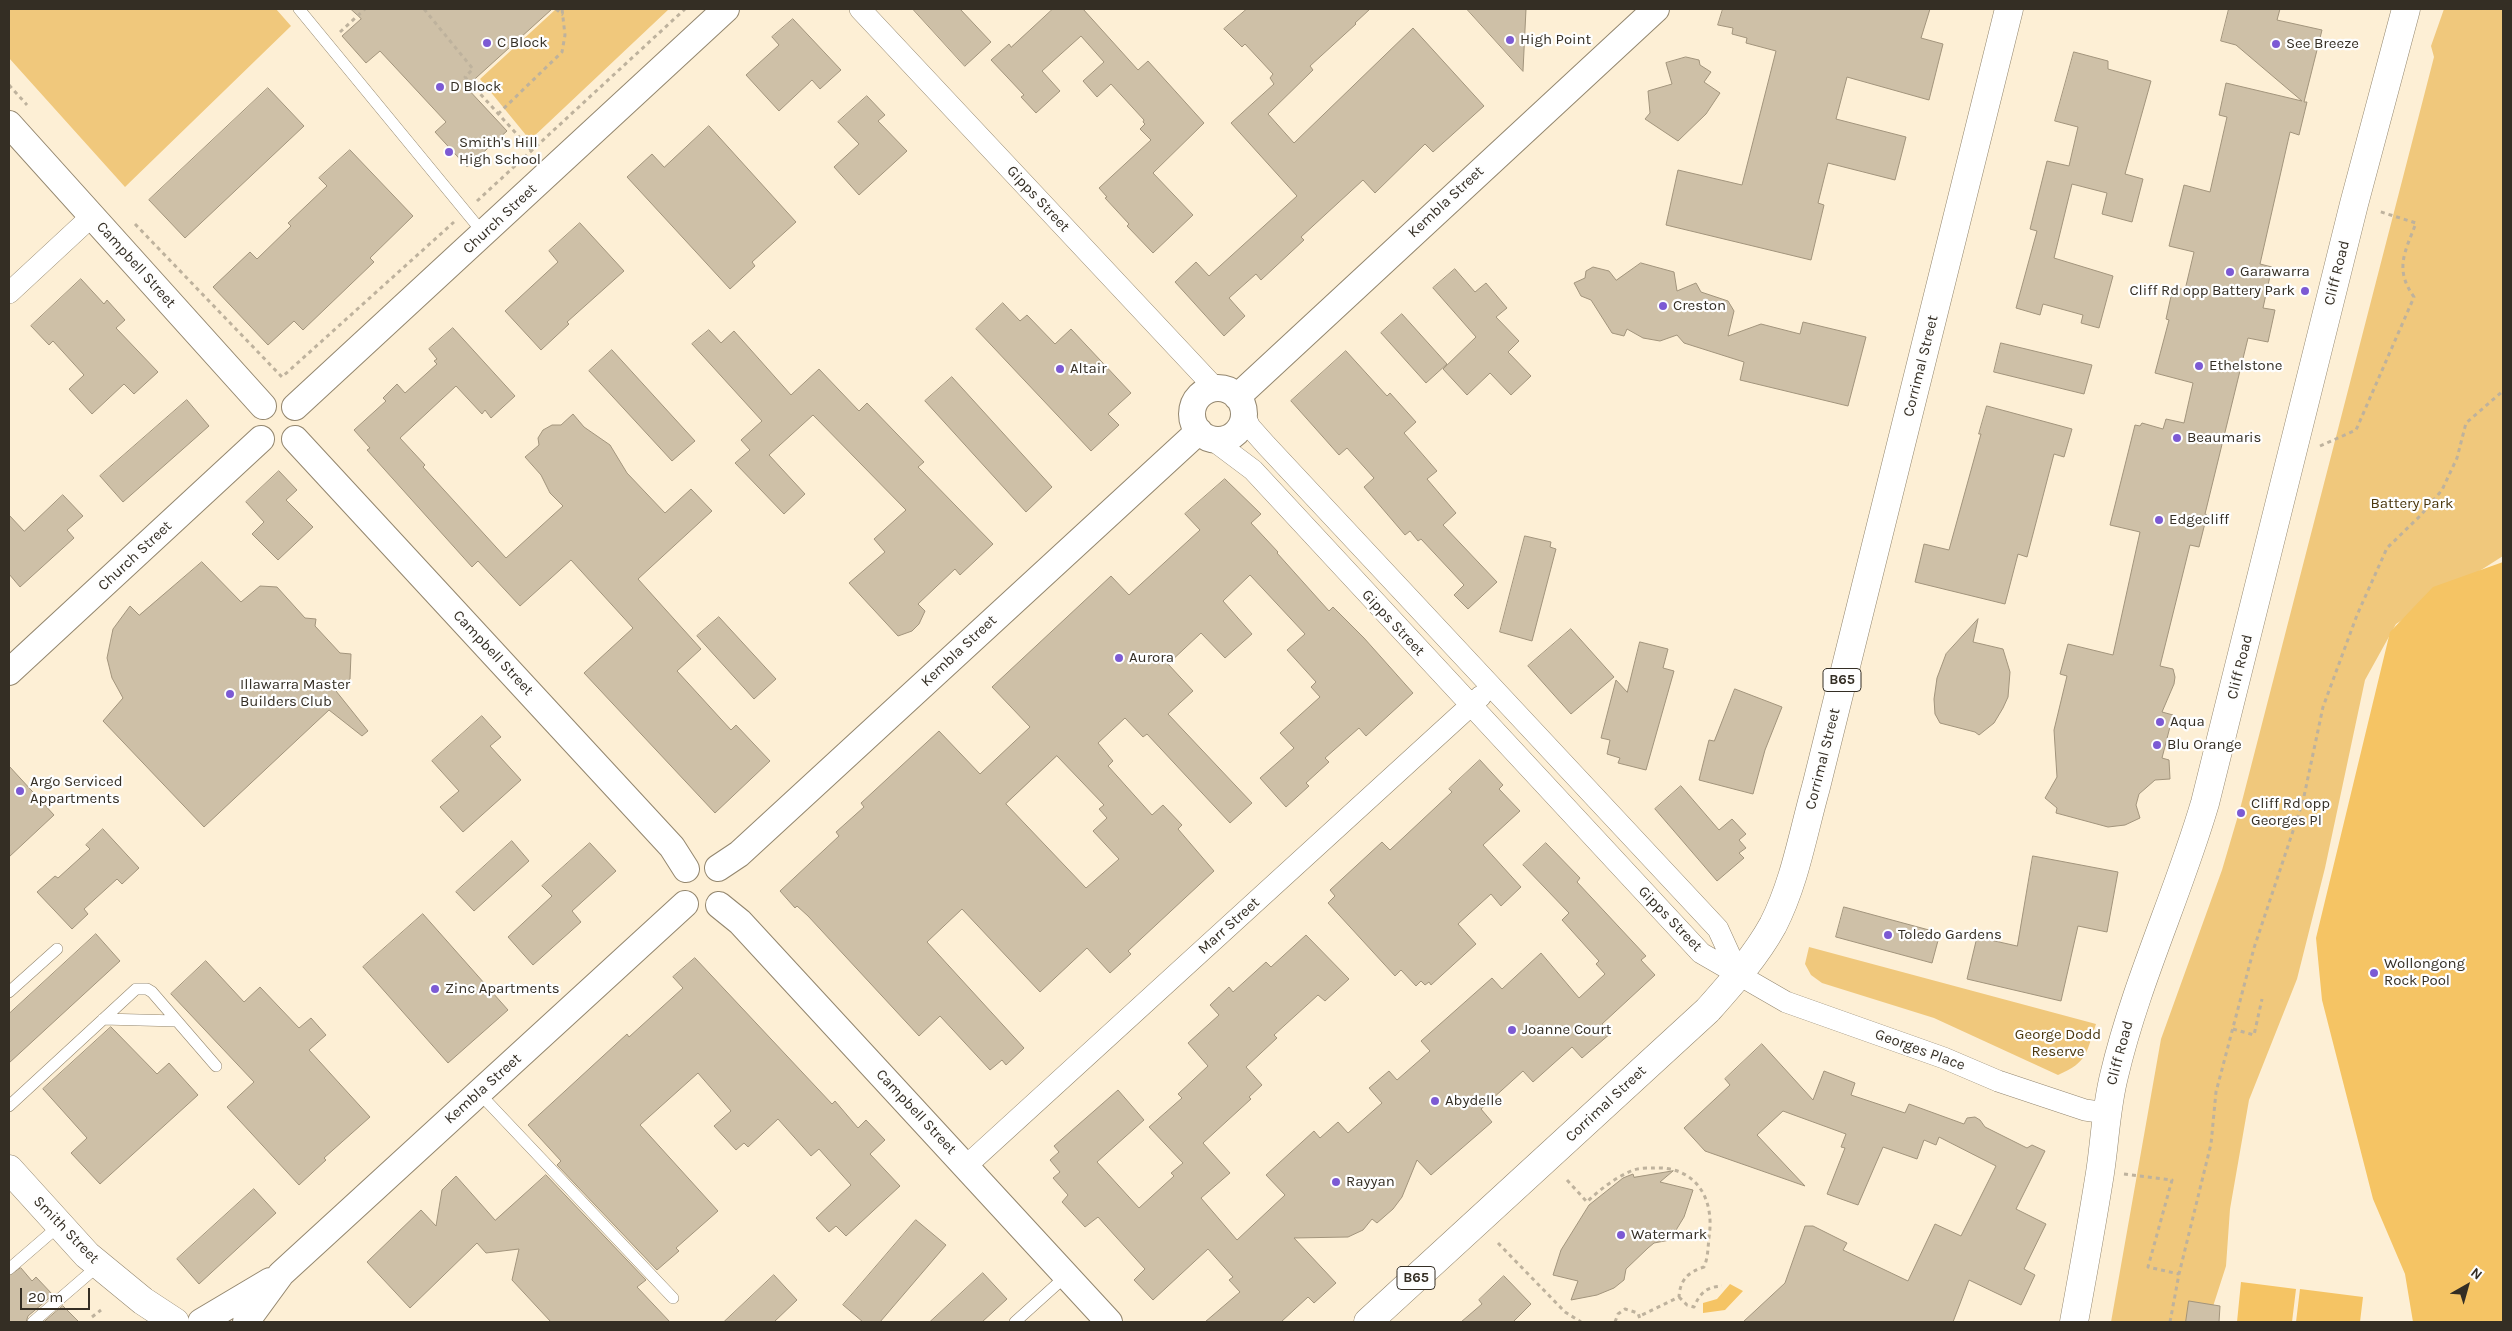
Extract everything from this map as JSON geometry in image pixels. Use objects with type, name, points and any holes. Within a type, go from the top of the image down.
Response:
[{"type":"main road","name":"Corrimal Street","points":[[1368,1322],[1708,1010],[1739,975],[1772,926],[1795,868],[2009,9]]},
{"type":"main road","name":"Cliff Road","points":[[2074,1322],[2101,1171],[2106,1113],[2130,1015],[2190,855],[2205,803],[2354,204],[2406,9]]},
{"type":"main road","name":"Smith Street","points":[[9,1169],[99,1265],[144,1301],[175,1322]]},
{"type":"street","name":"Church Street","points":[[295,407],[726,9]]},
{"type":"street","name":"Gipps Street","points":[[860,9],[1232,400],[1266,446],[1718,930],[1739,975]]},
{"type":"street","name":"Kembla Street","points":[[1232,400],[1656,9]]},
{"type":"street","name":"Campbell Street","points":[[9,124],[263,406]]},
{"type":"street","points":[[9,293],[92,216]]},
{"type":"street","points":[[1204,392],[1232,400],[1241,426],[1236,433],[1229,438],[1206,435],[1192,415],[1193,406],[1204,392]]},
{"type":"street","points":[[273,400],[281,400],[295,407],[302,421],[301,429],[295,439],[286,446],[270,446],[261,439],[255,430],[254,422],[256,415],[263,406],[273,400]]},
{"type":"street","name":"Gipps Street","points":[[1206,435],[1252,470],[1701,953],[1739,975]]},
{"type":"street","name":"Kembla Street","points":[[718,868],[739,854],[1206,435]]},
{"type":"street","name":"Church Street","points":[[9,672],[261,439]]},
{"type":"street","name":"Campbell Street","points":[[295,439],[672,847],[686,870]]},
{"type":"street","name":"Marr Street","points":[[966,1166],[1492,686]]},
{"type":"street","points":[[696,863],[704,863],[718,868],[723,874],[727,888],[725,896],[719,905],[708,911],[700,911],[685,904],[678,889],[679,881],[686,870],[696,863]]},
{"type":"street","name":"Kembla Street","points":[[201,1322],[281,1274],[685,904]]},
{"type":"street","name":"Campbell Street","points":[[719,905],[740,922],[1109,1322]]},
{"type":"street","name":"Georges Place","points":[[1739,975],[1786,1002],[1944,1058],[2007,1084],[2085,1110],[2106,1113]]},
{"type":"street","name":"Kembla Street","points":[[246,1322],[281,1274]]},
{"type":"lane","points":[[300,9],[464,212],[484,234]]},
{"type":"lane","points":[[9,992],[57,949]]},
{"type":"lane","points":[[9,1106],[132,992],[142,988],[152,992],[216,1066]]},
{"type":"lane","points":[[103,1019],[177,1021]]},
{"type":"lane","points":[[479,1093],[673,1298]]},
{"type":"lane","points":[[9,1269],[60,1225]]},
{"type":"lane","points":[[33,1322],[99,1265]]},
{"type":"lane","points":[[1015,1322],[1066,1276]]},
{"type":"path","points":[[329,43],[366,9]]},
{"type":"path","points":[[424,9],[473,69],[465,77],[532,151]]},
{"type":"path","points":[[556,9],[563,16]]},
{"type":"path","points":[[498,114],[562,52],[565,35],[562,9]]},
{"type":"path","points":[[135,223],[282,377],[532,151],[685,9]]},
{"type":"path","points":[[9,85],[29,107]]},
{"type":"path","points":[[2292,458],[2356,430],[2414,297],[2403,282],[2404,256],[2416,223],[2387,214]]},
{"type":"path","points":[[2170,1322],[2179,1274],[2205,1176],[2211,1144],[2216,1092],[2254,948],[2303,801],[2323,707],[2357,614],[2388,548],[2421,515],[2442,490],[2457,458],[2466,423],[2503,391]]},
{"type":"path","points":[[2232,1029],[2254,1035],[2262,999]]},
{"type":"path","points":[[1567,1180],[1587,1202],[1604,1187],[1632,1170],[1660,1168],[1673,1169],[1683,1173],[1692,1180],[1708,1200],[1712,1215],[1704,1267],[1694,1270],[1685,1277],[1680,1287],[1679,1296],[1687,1305],[1694,1307],[1700,1294],[1706,1290],[1722,1286]]},
{"type":"path","points":[[2120,1174],[2172,1180],[2148,1267],[2179,1274]]},
{"type":"path","points":[[1498,1243],[1565,1312],[1582,1322]]},
{"type":"path","points":[[1640,1316],[1679,1296]]},
{"type":"path","points":[[1615,1322],[1618,1314],[1625,1309],[1634,1310],[1640,1316],[1641,1322]]},
{"type":"path","points":[[92,1317],[101,1310]]},
{"type":"green space","points":[[9,9],[276,9],[291,26],[125,187],[9,58]]},
{"type":"green space","points":[[556,9],[669,9],[530,140],[480,79]]},
{"type":"green space","name":"Battery Park","points":[[2444,9],[2503,9],[2503,556],[2396,624],[2365,680],[2325,868],[2297,979],[2249,1100],[2230,1209],[2226,1266],[2208,1322],[2111,1322],[2161,1039],[2222,870],[2240,809],[2434,57],[2431,46]]},
{"type":"green space","name":"George Dodd Reserve","points":[[1809,947],[2096,1024],[2081,1061],[2058,1075],[1934,1018],[1822,983],[1811,975],[1805,964]]},
{"type":"shaded area","points":[[2503,562],[2503,1322],[2413,1322],[2405,1274],[2373,1199],[2322,1000],[2316,938],[2390,632],[2433,587]]},
{"type":"shaded area","points":[[2241,1282],[2296,1289],[2292,1322],[2237,1322]]},
{"type":"shaded area","points":[[1730,1284],[1743,1291],[1725,1310],[1703,1313],[1703,1303],[1717,1299]]},
{"type":"shaded area","points":[[2300,1289],[2363,1297],[2360,1322],[2296,1322]]},
{"type":"building","points":[[351,9],[552,9],[466,87],[507,131],[467,167],[435,132],[446,122],[380,51],[366,63],[342,36],[361,19]]},
{"type":"building","points":[[913,9],[960,9],[991,42],[965,66]]},
{"type":"building","points":[[1053,9],[1083,9],[1138,70],[1148,61],[1204,123],[1153,173],[1193,215],[1153,253],[1127,226],[1129,224],[1105,198],[1107,197],[1099,188],[1151,140],[1140,129],[1145,124],[1144,120],[1111,84],[1097,97],[1083,81],[1104,62],[1081,36],[1042,71],[1060,91],[1036,113],[1021,97],[1024,95],[991,60],[1009,44],[1011,47]]},
{"type":"building","points":[[1247,9],[1370,9],[1310,66],[1313,70],[1268,114],[1294,143],[1413,28],[1484,106],[1433,152],[1425,144],[1375,193],[1363,180],[1301,237],[1304,240],[1261,280],[1256,274],[1229,298],[1245,316],[1224,336],[1175,282],[1196,262],[1209,276],[1297,196],[1231,123],[1274,84],[1270,78],[1273,74],[1245,44],[1242,47],[1224,29]]},
{"type":"building","name":"High Point","points":[[1467,9],[1526,9],[1523,71]]},
{"type":"building","points":[[1723,9],[1930,9],[1921,38],[1943,44],[1929,100],[1847,77],[1836,119],[1906,137],[1895,180],[1828,163],[1818,203],[1824,205],[1811,260],[1666,225],[1678,170],[1742,185],[1776,51],[1746,43],[1747,38],[1732,34],[1733,28],[1718,25]]},
{"type":"building","points":[[2229,9],[2280,9],[2277,20],[2322,30],[2304,102],[2307,102],[2299,135],[2290,132],[2260,264],[2272,267],[2263,308],[2275,310],[2268,342],[2248,338],[2205,514],[2207,515],[2199,547],[2190,545],[2160,666],[2173,669],[2175,677],[2162,712],[2173,715],[2162,758],[2169,760],[2170,779],[2155,780],[2139,794],[2136,805],[2140,818],[2125,825],[2108,827],[2056,813],[2057,808],[2045,798],[2057,777],[2054,730],[2067,676],[2060,674],[2068,644],[2113,655],[2140,532],[2110,525],[2135,425],[2140,426],[2142,423],[2163,429],[2166,419],[2184,423],[2193,383],[2155,373],[2169,320],[2166,319],[2173,287],[2185,290],[2194,252],[2169,246],[2184,185],[2210,192],[2227,117],[2219,115],[2226,83],[2302,101],[2236,45],[2221,41]]},
{"type":"building","points":[[793,19],[841,70],[820,89],[812,80],[779,111],[746,75],[779,45],[772,37]]},
{"type":"building","points":[[2074,52],[2108,61],[2108,69],[2151,81],[2125,174],[2143,179],[2132,222],[2102,214],[2107,193],[2072,184],[2054,258],[2113,276],[2099,328],[2081,323],[2083,315],[2043,304],[2040,315],[2016,308],[2037,231],[2030,229],[2047,161],[2069,166],[2078,127],[2055,121]]},
{"type":"building","points":[[1686,57],[1699,60],[1700,65],[1711,72],[1704,82],[1720,93],[1706,114],[1678,141],[1645,119],[1650,113],[1648,91],[1672,84],[1666,63]]},
{"type":"building","points":[[268,88],[304,126],[185,238],[149,200]]},
{"type":"building","points":[[867,96],[885,115],[878,121],[907,151],[859,195],[834,167],[859,144],[838,122]]},
{"type":"building","points":[[709,126],[796,222],[752,262],[755,266],[730,289],[627,177],[652,154],[664,167]]},
{"type":"building","points":[[350,150],[413,216],[370,258],[374,262],[303,330],[294,321],[268,345],[213,287],[250,252],[257,259],[291,226],[288,223],[327,186],[319,178]]},
{"type":"building","points":[[580,223],[624,271],[567,322],[569,324],[541,350],[505,311],[558,262],[549,251]]},
{"type":"building","points":[[1641,263],[1674,272],[1677,291],[1696,283],[1701,292],[1728,301],[1734,311],[1728,336],[1761,324],[1800,334],[1803,322],[1866,337],[1848,406],[1740,380],[1744,362],[1684,343],[1677,335],[1660,341],[1643,338],[1627,329],[1624,336],[1612,333],[1591,300],[1581,296],[1574,283],[1585,278],[1586,271],[1593,267],[1609,271],[1616,280]]},
{"type":"building","points":[[1455,269],[1475,292],[1486,283],[1507,308],[1496,317],[1519,341],[1508,352],[1531,376],[1511,395],[1490,373],[1467,395],[1443,369],[1476,337],[1433,288]]},
{"type":"building","points":[[81,279],[104,304],[107,300],[125,320],[116,328],[158,372],[134,394],[124,384],[92,414],[69,389],[84,375],[53,341],[49,345],[31,326]]},
{"type":"building","name":"Altair","points":[[1003,303],[1020,321],[1027,315],[1055,344],[1071,329],[1131,393],[1108,414],[1119,425],[1091,451],[976,329]]},
{"type":"building","points":[[1402,314],[1447,364],[1426,383],[1381,333]]},
{"type":"building","points":[[453,328],[515,396],[491,418],[485,410],[482,414],[456,386],[400,438],[425,465],[423,467],[506,558],[563,506],[550,493],[541,475],[525,457],[539,445],[538,438],[543,430],[552,425],[561,425],[573,414],[584,427],[610,445],[627,473],[665,513],[691,489],[712,511],[638,579],[701,649],[677,671],[731,730],[736,725],[770,761],[715,813],[584,673],[633,628],[571,560],[520,606],[478,561],[472,567],[367,450],[370,448],[354,430],[386,401],[383,398],[397,384],[405,393],[437,364],[434,361],[437,359],[429,349]]},
{"type":"building","points":[[709,330],[721,343],[734,331],[791,395],[819,369],[859,411],[867,403],[924,462],[918,467],[993,544],[960,575],[955,569],[918,604],[925,611],[919,624],[912,631],[898,636],[849,583],[885,552],[874,539],[906,510],[813,415],[769,455],[805,494],[784,514],[735,463],[750,450],[741,440],[762,421],[692,344]]},
{"type":"building","points":[[2001,343],[2092,365],[2084,394],[1994,372]]},
{"type":"building","points":[[612,350],[695,441],[672,461],[589,371]]},
{"type":"building","points":[[1346,351],[1387,396],[1390,393],[1416,422],[1404,433],[1437,471],[1427,479],[1456,513],[1443,525],[1497,582],[1468,609],[1454,595],[1464,585],[1421,539],[1418,541],[1410,531],[1405,535],[1364,487],[1374,478],[1347,448],[1339,455],[1291,401]]},
{"type":"building","points":[[952,377],[1052,487],[1026,512],[925,401]]},
{"type":"building","points":[[187,400],[209,426],[123,502],[100,476]]},
{"type":"building","points":[[1987,406],[2072,429],[2064,457],[2054,454],[2027,557],[2018,554],[2005,604],[1915,582],[1924,544],[1949,550]]},
{"type":"building","points":[[279,471],[297,490],[286,500],[313,527],[278,560],[252,534],[264,522],[246,502]]},
{"type":"building","points":[[1225,479],[1261,514],[1251,523],[1277,553],[1329,611],[1333,607],[1364,638],[1413,693],[1366,736],[1359,728],[1325,758],[1329,762],[1306,783],[1309,786],[1286,807],[1260,778],[1294,748],[1280,733],[1320,697],[1311,687],[1316,682],[1287,650],[1305,634],[1250,575],[1223,601],[1252,634],[1225,658],[1201,633],[1168,664],[1193,691],[1168,714],[1252,803],[1230,823],[1147,734],[1143,737],[1125,718],[1098,743],[1113,761],[1108,766],[1152,815],[1163,805],[1182,825],[1178,829],[1214,871],[1128,951],[1131,954],[1110,973],[1087,948],[1040,992],[962,909],[927,942],[1024,1048],[1006,1065],[1002,1060],[990,1070],[940,1016],[919,1036],[808,916],[797,906],[795,908],[780,891],[839,836],[836,832],[864,807],[861,803],[939,731],[980,774],[1030,727],[992,687],[1111,576],[1129,595],[1200,530],[1185,514]],"holes":[[[1057,756],[1104,805],[1099,809],[1107,818],[1093,831],[1119,859],[1086,888],[1006,804]]]},
{"type":"building","points":[[63,495],[83,516],[67,530],[74,538],[20,587],[9,574],[9,515],[24,531]]},
{"type":"building","points":[[1525,536],[1551,542],[1550,547],[1556,549],[1532,641],[1500,632]]},
{"type":"building","name":"Illawarra Master Builders Club","points":[[202,562],[241,602],[260,586],[277,587],[305,618],[316,619],[315,626],[340,653],[351,654],[350,679],[336,691],[368,731],[362,736],[329,710],[204,827],[103,721],[123,698],[112,678],[107,658],[113,629],[130,606],[139,615]]},
{"type":"building","points":[[719,617],[776,679],[754,699],[697,636]]},
{"type":"building","points":[[1978,619],[1973,642],[2003,649],[2010,672],[2008,697],[2003,708],[1994,723],[1979,735],[1975,732],[1940,723],[1935,714],[1934,699],[1937,678],[1946,654]]},
{"type":"building","points":[[1571,629],[1614,677],[1571,714],[1528,666]]},
{"type":"building","points":[[1640,642],[1668,649],[1663,668],[1674,671],[1646,770],[1618,763],[1620,758],[1607,754],[1610,740],[1601,738],[1616,680],[1627,692]]},
{"type":"building","points":[[1735,689],[1782,707],[1765,750],[1753,794],[1699,780],[1709,740],[1714,741]]},
{"type":"building","points":[[482,716],[501,737],[490,746],[521,780],[463,832],[440,807],[459,791],[432,761]]},
{"type":"building","points":[[1480,760],[1503,785],[1499,789],[1520,811],[1483,845],[1521,887],[1501,906],[1491,894],[1458,924],[1476,944],[1431,985],[1429,982],[1425,985],[1421,981],[1416,986],[1401,970],[1395,976],[1328,903],[1335,896],[1330,890],[1382,842],[1390,850],[1452,792],[1449,789]]},
{"type":"building","name":"Argo Serviced Appartments","points":[[9,766],[54,815],[9,857]]},
{"type":"building","points":[[1681,786],[1719,830],[1732,819],[1746,834],[1739,840],[1746,848],[1739,853],[1744,858],[1717,881],[1655,809]]},
{"type":"building","points":[[103,829],[139,868],[122,884],[117,879],[84,909],[88,914],[72,929],[37,892],[55,876],[58,878],[90,849],[86,845]]},
{"type":"building","points":[[512,841],[529,861],[474,911],[456,892]]},
{"type":"building","points":[[590,843],[616,871],[572,911],[581,922],[533,965],[508,937],[552,896],[542,886]]},
{"type":"building","points":[[1546,843],[1580,878],[1577,882],[1646,956],[1641,960],[1655,975],[1602,1024],[1611,1033],[1582,1058],[1572,1047],[1533,1082],[1523,1071],[1481,1109],[1492,1122],[1431,1175],[1417,1160],[1402,1197],[1393,1209],[1377,1223],[1372,1219],[1363,1230],[1348,1237],[1294,1238],[1336,1283],[1314,1303],[1308,1297],[1281,1322],[1205,1322],[1240,1292],[1229,1280],[1233,1277],[1208,1249],[1153,1300],[1134,1280],[1145,1269],[1098,1217],[1085,1227],[1062,1202],[1068,1195],[1053,1178],[1060,1172],[1050,1160],[1059,1152],[1054,1146],[1118,1090],[1144,1120],[1097,1162],[1139,1208],[1174,1176],[1171,1173],[1183,1163],[1149,1127],[1182,1098],[1178,1094],[1208,1066],[1188,1043],[1219,1015],[1210,1005],[1229,987],[1233,992],[1266,962],[1271,967],[1306,935],[1349,979],[1325,1001],[1318,995],[1274,1035],[1277,1038],[1246,1067],[1262,1085],[1249,1097],[1251,1099],[1203,1143],[1230,1173],[1201,1198],[1237,1240],[1285,1195],[1266,1175],[1314,1131],[1320,1138],[1338,1122],[1348,1133],[1382,1103],[1369,1088],[1389,1071],[1397,1080],[1430,1051],[1421,1041],[1492,978],[1502,989],[1541,953],[1579,998],[1605,974],[1596,964],[1599,961],[1562,920],[1569,913],[1523,865]]},
{"type":"building","points":[[2033,856],[2118,872],[2107,932],[2078,926],[2061,1001],[1967,979],[1977,937],[2017,946]]},
{"type":"building","name":"Toledo Gardens","points":[[1844,907],[1940,933],[1932,963],[1836,937]]},
{"type":"building","name":"Zinc Apartments","points":[[423,914],[508,1010],[448,1063],[363,967]]},
{"type":"building","points":[[96,934],[120,961],[9,1063],[9,1014]]},
{"type":"building","points":[[695,958],[832,1104],[835,1101],[858,1128],[866,1120],[885,1140],[870,1154],[900,1186],[846,1236],[836,1226],[829,1232],[816,1218],[851,1185],[819,1149],[811,1156],[778,1119],[748,1147],[744,1143],[736,1150],[714,1126],[731,1111],[698,1073],[640,1125],[718,1211],[676,1248],[679,1251],[657,1270],[557,1165],[561,1161],[528,1125],[627,1034],[629,1037],[683,988],[673,977]]},
{"type":"building","points":[[206,961],[244,1002],[260,987],[299,1028],[311,1018],[326,1035],[309,1050],[370,1117],[324,1158],[326,1160],[299,1185],[227,1107],[254,1082],[171,994]]},
{"type":"building","points":[[111,1027],[157,1074],[169,1063],[198,1095],[100,1184],[71,1153],[87,1138],[43,1089]]},
{"type":"building","points":[[1762,1044],[1813,1100],[1824,1071],[1855,1083],[1851,1095],[1905,1113],[1909,1104],[1964,1124],[1967,1118],[1975,1117],[1985,1127],[2027,1148],[2032,1145],[2045,1151],[2016,1209],[2046,1224],[2024,1269],[2035,1275],[2021,1305],[1969,1280],[1953,1322],[1743,1322],[1785,1283],[1805,1226],[1813,1226],[1847,1243],[1843,1250],[1908,1281],[1935,1224],[1961,1236],[1996,1166],[1939,1137],[1936,1145],[1924,1140],[1917,1159],[1883,1147],[1858,1205],[1827,1194],[1845,1148],[1841,1147],[1846,1134],[1783,1111],[1757,1135],[1805,1186],[1705,1151],[1684,1128],[1730,1085],[1725,1079]]},
{"type":"building","name":"Watermark","points":[[1673,1171],[1660,1182],[1693,1190],[1684,1217],[1670,1240],[1654,1243],[1648,1248],[1626,1269],[1624,1280],[1614,1288],[1597,1295],[1571,1300],[1578,1281],[1553,1275],[1561,1250],[1589,1205],[1623,1178],[1633,1174],[1634,1177]]},
{"type":"building","points":[[546,1175],[646,1280],[637,1287],[670,1322],[551,1322],[512,1280],[519,1249],[486,1253],[477,1243],[410,1308],[367,1262],[421,1210],[436,1226],[442,1190],[456,1176],[495,1220]]},
{"type":"building","points":[[254,1189],[276,1213],[199,1284],[177,1259]]},
{"type":"building","points":[[916,1220],[946,1245],[880,1322],[863,1322],[843,1305]]},
{"type":"building","points":[[21,1268],[32,1281],[36,1277],[53,1295],[28,1316],[26,1322],[9,1322],[9,1276]]},
{"type":"building","points":[[983,1273],[1007,1299],[982,1322],[930,1322]]},
{"type":"building","points":[[774,1275],[797,1300],[774,1322],[724,1322]]},
{"type":"building","points":[[1504,1276],[1531,1304],[1513,1322],[1461,1322],[1482,1304],[1479,1300]]},
{"type":"building","points":[[2189,1301],[2220,1306],[2219,1322],[2186,1322]]},
{"type":"building","points":[[63,1306],[79,1322],[44,1322]]},
{"type":"place","name":"High Point","points":[[1510,40]]},
{"type":"place","name":"C Block","points":[[487,43]]},
{"type":"place","name":"See Breeze","points":[[2276,44]]},
{"type":"place","name":"D Block","points":[[440,87]]},
{"type":"place","name":"Smith's Hill High School","points":[[449,152]]},
{"type":"place","name":"Garawarra","points":[[2230,272]]},
{"type":"place","name":"Cliff Rd opp Battery Park","points":[[2305,291]]},
{"type":"place","name":"Creston","points":[[1663,306]]},
{"type":"place","name":"Ethelstone","points":[[2199,366]]},
{"type":"place","name":"Altair","points":[[1060,369]]},
{"type":"place","name":"Beaumaris","points":[[2177,438]]},
{"type":"place","name":"Edgecliff","points":[[2159,520]]},
{"type":"place","name":"Aurora","points":[[1119,658]]},
{"type":"place","name":"Illawarra Master Builders Club","points":[[230,694]]},
{"type":"place","name":"Aqua","points":[[2160,722]]},
{"type":"place","name":"Blu Orange","points":[[2157,745]]},
{"type":"place","name":"Argo Serviced Appartments","points":[[20,791]]},
{"type":"place","name":"Cliff Rd opp Georges Pl","points":[[2241,813]]},
{"type":"place","name":"Toledo Gardens","points":[[1888,935]]},
{"type":"place","name":"Wollongong Rock Pool","points":[[2374,973]]},
{"type":"place","name":"Zinc Apartments","points":[[435,989]]},
{"type":"place","name":"Joanne Court","points":[[1512,1030]]},
{"type":"place","name":"Abydelle","points":[[1435,1101]]},
{"type":"place","name":"Rayyan","points":[[1336,1182]]},
{"type":"place","name":"Watermark","points":[[1621,1235]]}]
